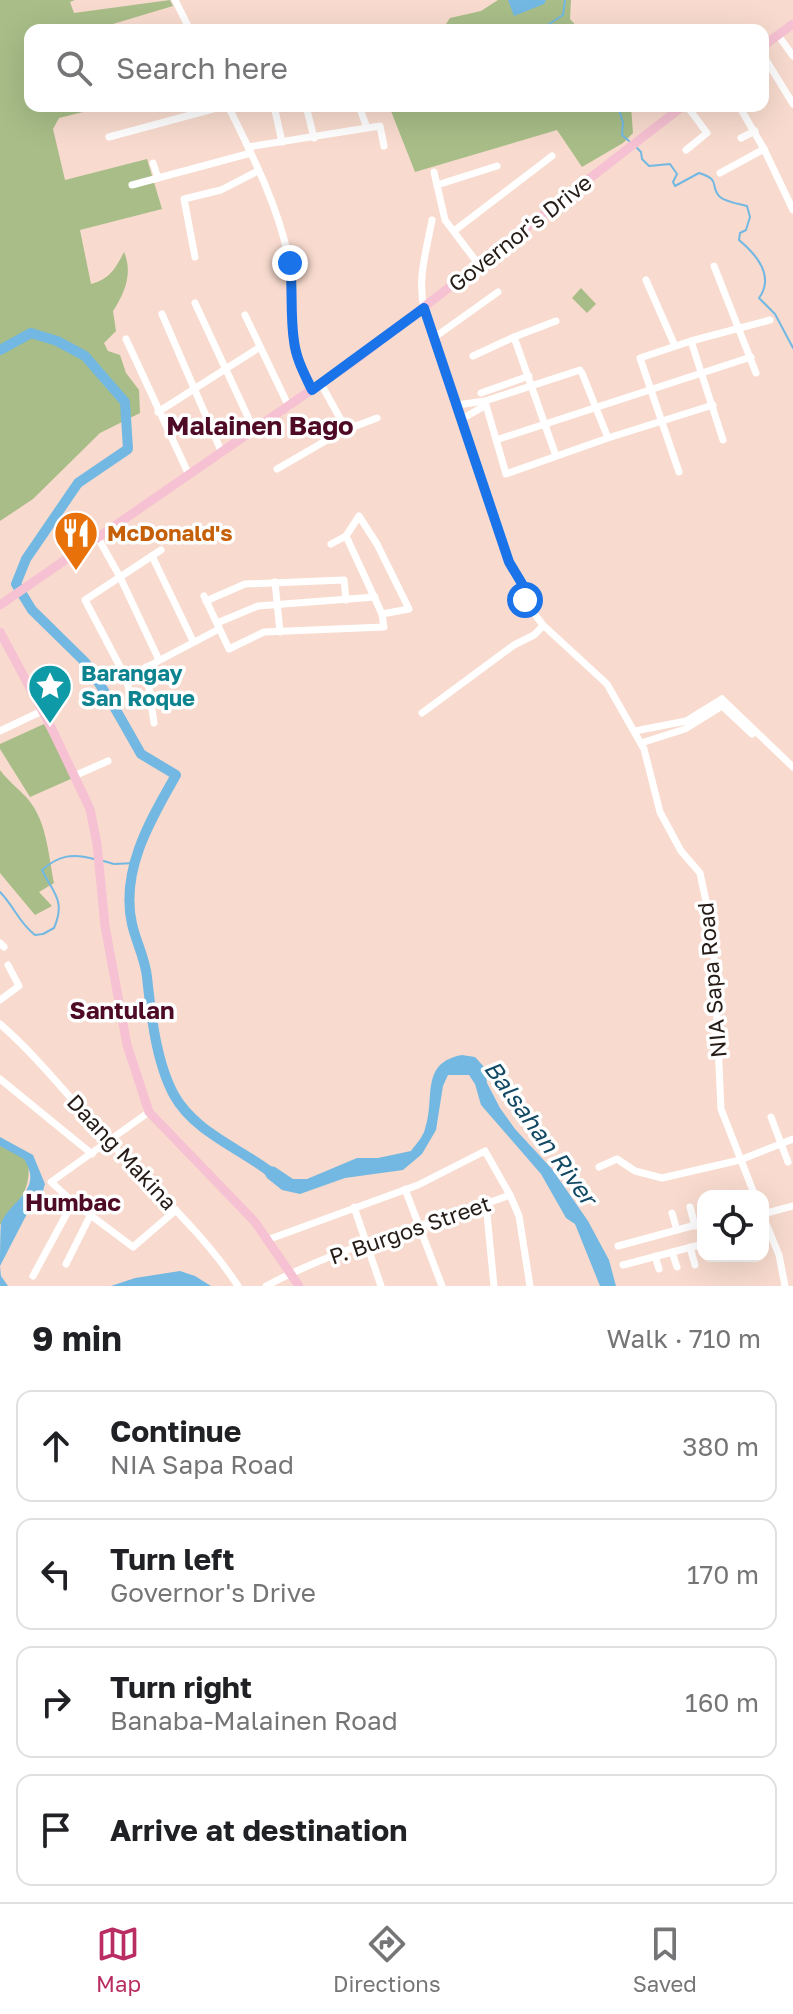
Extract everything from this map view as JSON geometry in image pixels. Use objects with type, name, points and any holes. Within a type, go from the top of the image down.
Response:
[{"type":"main road","points":[[769,42],[791,29]]},
{"type":"main road","name":"Governor's Drive","points":[[0,605],[98,542],[317,387],[677,112]]},
{"type":"main road","points":[[0,632],[90,809],[99,859],[105,926],[127,1045],[149,1112],[248,1214],[299,1286]]},
{"type":"street","points":[[175,0],[187,24]]},
{"type":"street","points":[[778,35],[793,56]]},
{"type":"street","points":[[769,65],[793,104]]},
{"type":"street","points":[[109,137],[203,112]]},
{"type":"street","points":[[229,112],[250,150],[273,204],[290,263],[294,341],[298,360],[345,430]]},
{"type":"street","points":[[275,112],[282,142]]},
{"type":"street","points":[[308,112],[314,138]]},
{"type":"street","points":[[361,112],[367,128]]},
{"type":"street","points":[[686,150],[707,133],[690,112]]},
{"type":"street","points":[[743,112],[793,210]]},
{"type":"street","points":[[132,185],[282,142],[367,128],[380,126],[384,146]]},
{"type":"street","points":[[741,138],[755,131]]},
{"type":"street","points":[[720,173],[764,149]]},
{"type":"street","points":[[454,231],[552,156]]},
{"type":"street","points":[[153,163],[158,178]]},
{"type":"street","points":[[437,185],[497,166]]},
{"type":"street","points":[[195,257],[184,199],[221,190],[258,171]]},
{"type":"street","points":[[434,172],[445,220],[479,265]]},
{"type":"street","name":"NIA Sapa Road","points":[[432,220],[423,266],[424,308],[509,562],[524,587],[526,603],[543,626],[607,684],[641,743],[650,765],[660,812],[681,851],[700,873],[713,934],[721,1109],[752,1190]]},
{"type":"street","points":[[714,266],[756,373]]},
{"type":"street","points":[[646,280],[675,346]]},
{"type":"street","points":[[435,337],[498,292]]},
{"type":"street","points":[[195,303],[254,430]]},
{"type":"street","points":[[162,314],[222,453]]},
{"type":"street","points":[[245,315],[289,407]]},
{"type":"street","points":[[679,472],[640,358],[770,320]]},
{"type":"street","points":[[473,356],[556,321]]},
{"type":"street","points":[[514,337],[556,456]]},
{"type":"street","points":[[126,339],[189,475]]},
{"type":"street","points":[[691,341],[723,440]]},
{"type":"street","points":[[158,412],[260,347]]},
{"type":"street","points":[[496,440],[751,357]]},
{"type":"street","points":[[457,405],[533,387],[580,370],[608,438]]},
{"type":"street","points":[[462,419],[484,399],[529,376]]},
{"type":"street","points":[[484,399],[506,474],[713,405]]},
{"type":"street","points":[[277,469],[345,430],[377,418]]},
{"type":"street","points":[[331,544],[346,536],[359,516],[377,544],[409,609],[382,614]]},
{"type":"street","points":[[346,536],[375,597],[384,627],[264,632],[229,649],[205,598],[245,584],[344,580],[346,600]]},
{"type":"street","points":[[98,542],[120,577],[159,660]]},
{"type":"street","points":[[132,701],[126,678],[85,600],[161,550]]},
{"type":"street","points":[[152,556],[193,641]]},
{"type":"street","points":[[275,582],[280,632]]},
{"type":"street","points":[[126,678],[258,606],[375,597]]},
{"type":"street","points":[[422,713],[543,626]]},
{"type":"street","points":[[146,667],[154,723]]},
{"type":"street","points":[[641,743],[679,727],[722,702]]},
{"type":"street","points":[[722,702],[793,767]]},
{"type":"street","points":[[722,702],[793,774]]},
{"type":"street","points":[[0,731],[42,711]]},
{"type":"street","points":[[635,731],[679,727]]},
{"type":"street","points":[[74,776],[108,761]]},
{"type":"street","points":[[0,1000],[19,986],[8,965]]},
{"type":"street","name":"Daang Makina","points":[[0,1024],[40,1060],[110,1142],[195,1230],[238,1286]]},
{"type":"street","points":[[0,1079],[92,1154]]},
{"type":"street","points":[[149,1112],[51,1182],[133,1247],[176,1210]]},
{"type":"street","points":[[771,1117],[788,1162]]},
{"type":"street","points":[[599,1167],[617,1159],[635,1171],[662,1178],[740,1160],[793,1139]]},
{"type":"street","points":[[267,1240],[405,1189],[485,1151],[519,1216],[530,1286]]},
{"type":"street","points":[[405,1189],[442,1286]]},
{"type":"street","name":"P. Burgos Street","points":[[266,1286],[365,1243],[510,1195]]},
{"type":"street","points":[[33,1276],[73,1202]]},
{"type":"street","points":[[486,1204],[494,1286]]},
{"type":"street","points":[[769,1213],[793,1206]]},
{"type":"street","points":[[354,1207],[381,1286]]},
{"type":"street","points":[[690,1207],[697,1220]]},
{"type":"street","points":[[672,1213],[677,1230]]},
{"type":"street","points":[[66,1264],[91,1214]]},
{"type":"street","points":[[618,1246],[697,1225]]},
{"type":"street","points":[[769,1236],[779,1255],[785,1286]]},
{"type":"street","points":[[623,1265],[697,1245]]},
{"type":"street","points":[[690,1247],[695,1265]]},
{"type":"street","points":[[672,1252],[677,1267]]},
{"type":"street","points":[[655,1256],[659,1269]]},
{"type":"street","points":[[783,1271],[793,1269]]},
{"type":"green space","points":[[0,0],[75,0],[70,2],[74,13],[170,0],[173,6],[113,24],[24,24],[24,112],[83,112],[59,118],[53,129],[65,180],[147,159],[162,209],[80,230],[91,284],[111,272],[124,252],[127,260],[126,283],[113,311],[116,331],[104,343],[108,351],[120,355],[126,373],[139,390],[140,413],[100,433],[33,499],[0,521]]},
{"type":"green space","points":[[498,0],[571,0],[570,19],[575,24],[446,24],[450,18],[481,11]]},
{"type":"green space","points":[[391,112],[631,112],[633,133],[623,143],[582,167],[557,130],[415,172]]},
{"type":"green space","points":[[581,288],[596,304],[587,313],[572,298]]},
{"type":"green space","points":[[44,724],[73,778],[30,797],[0,749],[0,744]]},
{"type":"green space","points":[[0,770],[34,807],[46,838],[54,883],[39,892],[52,906],[35,915],[0,873]]},
{"type":"green space","points":[[0,1145],[28,1158],[29,1170],[23,1195],[0,1225]]},
{"type":"water","points":[[508,0],[546,0],[544,4],[514,16]]},
{"type":"water","points":[[462,1055],[475,1057],[485,1068],[487,1083],[500,1108],[552,1169],[588,1221],[609,1260],[616,1286],[600,1286],[575,1224],[566,1218],[541,1174],[481,1105],[469,1075],[448,1075],[443,1086],[436,1130],[422,1154],[403,1170],[345,1178],[300,1194],[282,1190],[267,1178],[258,1163],[275,1167],[293,1179],[307,1179],[357,1158],[378,1158],[411,1151],[425,1129],[434,1074],[449,1059]]},
{"type":"water","points":[[0,1137],[33,1155],[45,1184],[41,1198],[30,1208],[0,1266],[1,1223],[24,1194],[30,1179],[24,1159],[0,1146]]},
{"type":"water","points":[[0,1266],[1,1276],[8,1286],[0,1286]]},
{"type":"water","points":[[180,1271],[211,1286],[111,1286],[135,1278]]},
{"type":"waterway","points":[[549,24],[563,15],[565,0]]},
{"type":"waterway","points":[[620,112],[622,135],[629,141]]},
{"type":"waterway","points":[[637,148],[649,166],[670,164],[677,174],[673,182],[675,186],[699,173],[713,181],[720,197],[747,206],[750,217],[739,240],[762,266],[765,282],[759,298],[775,314],[793,348]]},
{"type":"waterway","name":"Balsahan River","points":[[0,350],[31,333],[57,341],[85,356],[125,402],[128,449],[78,483],[26,559],[16,584],[32,610],[85,662],[141,754],[176,775],[148,827],[130,884],[132,924],[146,970],[159,1053],[174,1095],[193,1119],[269,1171]]},
{"type":"waterway","points":[[0,892],[29,930],[35,935],[43,934],[54,928],[59,910],[57,897],[42,870],[66,857],[94,859]]},
{"type":"waterway","points":[[100,860],[114,864],[135,863]]},
{"type":"place","name":"McDonald's","points":[[76,572]]},
{"type":"place","name":"Barangay San Roque","points":[[50,725]]},
{"type":"district","name":"Malainen Bago","points":[[260,426]]},
{"type":"district","name":"Santulan","points":[[122,1011]]},
{"type":"district","name":"Humbac","points":[[73,1203]]},
{"type":"route","points":[[290,263],[294,341],[298,360],[312,390],[424,308],[509,562],[526,592],[525,600]]}]
